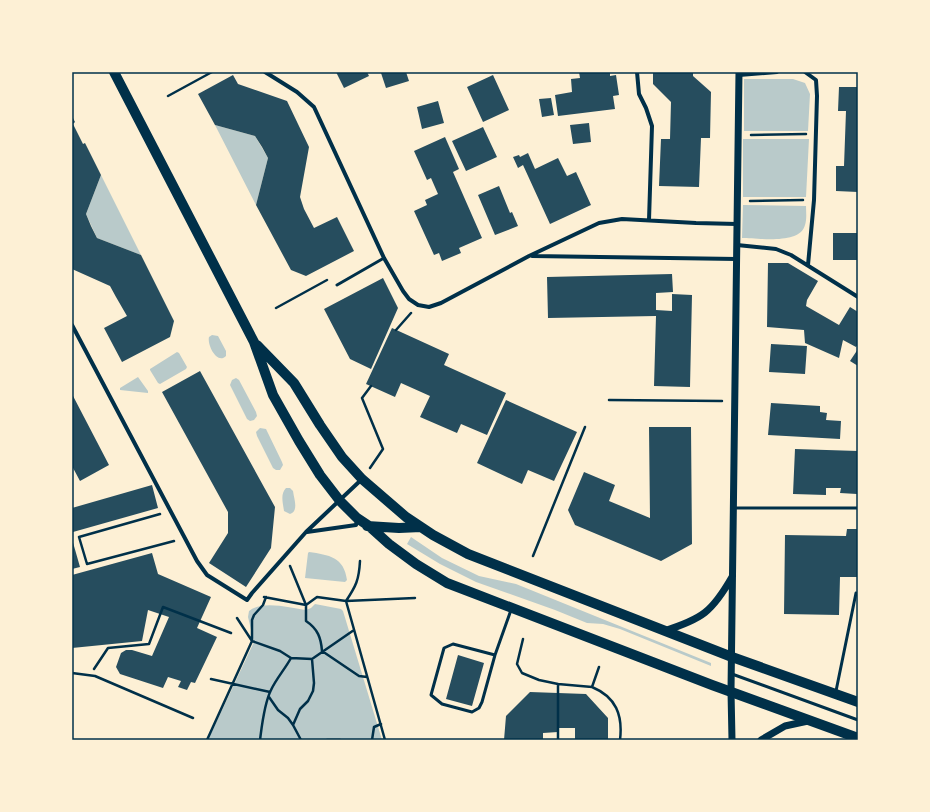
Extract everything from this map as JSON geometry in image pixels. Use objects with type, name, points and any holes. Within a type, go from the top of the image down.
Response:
[{"type":"main road","points":[[114,72],[254,342],[273,395],[312,462],[356,522],[369,526],[398,528],[421,527]]},
{"type":"main road","points":[[254,342],[294,383],[342,457],[362,479],[406,517],[421,527],[468,554],[732,658],[858,702]]},
{"type":"main road","points":[[369,526],[389,544],[416,564],[447,583],[858,738]]},
{"type":"street","points":[[265,72],[298,92],[314,107],[384,258],[409,299],[418,305],[429,307],[441,303],[529,256],[599,223],[622,219],[737,224]]},
{"type":"street","points":[[637,72],[639,94],[646,108],[652,126],[649,220]]},
{"type":"street","points":[[732,740],[732,577],[739,73],[777,72]]},
{"type":"street","points":[[805,72],[816,80],[817,96],[814,200],[808,265]]},
{"type":"street","points":[[737,245],[776,249],[791,255],[858,297]]},
{"type":"street","points":[[529,256],[737,259]]},
{"type":"street","points":[[72,325],[196,561],[207,575],[247,600],[306,532],[362,479]]},
{"type":"street","points":[[306,532],[356,522]]},
{"type":"street","points":[[664,631],[686,624],[705,614],[720,597],[732,577]]},
{"type":"street","points":[[761,740],[785,726],[809,720]]},
{"type":"lane","points":[[336,285],[384,258]]},
{"type":"lane","points":[[734,508],[858,508]]},
{"type":"lane","points":[[836,694],[856,593]]},
{"type":"lane","points":[[495,655],[454,644],[444,648],[431,695],[442,704],[472,712],[479,708],[495,655],[512,608]]},
{"type":"lane","points":[[731,674],[858,720]]},
{"type":"path","points":[[168,96],[212,72]]},
{"type":"path","points":[[738,135],[816,134]]},
{"type":"path","points":[[738,201],[814,200]]},
{"type":"path","points":[[396,330],[418,305]]},
{"type":"path","points":[[362,479],[383,449],[362,398],[371,386]]},
{"type":"path","points":[[609,400],[735,402]]},
{"type":"path","points":[[533,556],[585,427]]},
{"type":"path","points":[[170,512],[79,537],[87,564],[185,538]]},
{"type":"path","points":[[285,556],[306,605],[306,621],[318,632],[321,640],[322,651]]},
{"type":"path","points":[[346,600],[354,589],[359,576],[360,561]]},
{"type":"path","points":[[252,593],[306,605],[317,597],[346,600],[416,598]]},
{"type":"path","points":[[207,740],[252,641],[252,620],[254,615],[263,605],[266,597]]},
{"type":"path","points":[[346,600],[385,740]]},
{"type":"path","points":[[94,669],[108,648],[149,644],[163,607],[231,633]]},
{"type":"path","points":[[237,618],[252,641],[280,651],[291,658],[312,659],[354,630]]},
{"type":"path","points":[[523,639],[516,664],[522,673],[540,680],[558,684],[592,687],[603,692],[617,707],[621,728],[620,740]]},
{"type":"path","points":[[322,651],[360,676],[367,677]]},
{"type":"path","points":[[260,740],[263,719],[270,692],[291,658]]},
{"type":"path","points":[[293,725],[300,709],[308,701],[313,691],[314,683],[312,659]]},
{"type":"path","points":[[592,687],[599,666]]},
{"type":"path","points":[[72,673],[95,676],[193,718]]},
{"type":"path","points":[[211,679],[270,692]]},
{"type":"path","points":[[558,684],[558,740]]},
{"type":"path","points":[[269,697],[278,710],[293,725],[301,740]]},
{"type":"path","points":[[372,740],[374,727],[381,724]]},
{"type":"path","points":[[327,740],[340,740]]},
{"type":"shaded area","points":[[744,79],[793,79],[805,83],[810,94],[808,131],[744,131]]},
{"type":"shaded area","points":[[215,125],[255,136],[268,158],[256,205]]},
{"type":"shaded area","points":[[743,139],[809,139],[806,197],[743,197]]},
{"type":"shaded area","points":[[101,175],[141,255],[97,238],[86,214]]},
{"type":"shaded area","points":[[743,205],[806,206],[805,225],[802,231],[787,238],[742,238]]},
{"type":"shaded area","points":[[212,335],[218,336],[226,351],[226,356],[223,358],[216,356],[211,349],[209,337]]},
{"type":"shaded area","points":[[177,352],[187,367],[186,369],[160,384],[158,383],[150,369]]},
{"type":"shaded area","points":[[138,377],[148,393],[120,390],[120,388]]},
{"type":"shaded area","points":[[236,378],[239,380],[256,412],[257,416],[254,420],[250,421],[247,419],[230,385],[232,380]]},
{"type":"shaded area","points":[[260,428],[266,429],[282,462],[283,465],[280,470],[273,468],[257,436],[256,432]]},
{"type":"shaded area","points":[[286,488],[290,488],[293,491],[295,501],[295,508],[290,514],[284,511],[283,505],[282,496]]},
{"type":"shaded area","points":[[411,537],[442,558],[479,576],[516,584],[711,663],[711,666],[620,629],[603,624],[587,623],[476,582],[440,564],[407,544]]},
{"type":"shaded area","points":[[309,552],[323,554],[334,558],[343,566],[347,580],[345,582],[305,578]]},
{"type":"shaded area","points":[[315,604],[341,609],[343,611],[382,740],[208,740],[254,642],[248,617],[249,611],[261,606],[269,605],[306,610]]},
{"type":"building","points":[[336,72],[367,72],[369,76],[344,88]]},
{"type":"building","points":[[406,72],[409,81],[386,88],[381,73]]},
{"type":"building","points":[[579,72],[610,72],[610,76],[616,75],[619,95],[613,96],[615,109],[558,116],[555,95],[572,92],[571,79],[580,78]]},
{"type":"building","points":[[653,72],[693,72],[693,76],[711,92],[710,138],[701,138],[699,187],[659,186],[661,139],[670,139],[671,102],[653,84]]},
{"type":"building","points":[[233,75],[238,84],[287,101],[309,147],[300,197],[304,209],[314,228],[337,217],[354,251],[306,276],[291,270],[256,205],[268,158],[262,147],[255,136],[215,125],[198,94]]},
{"type":"building","points":[[493,75],[509,110],[483,122],[467,87]]},
{"type":"building","points":[[839,87],[858,87],[858,192],[836,191],[836,166],[844,166],[846,111],[838,111]]},
{"type":"building","points":[[551,98],[554,115],[542,117],[539,99]]},
{"type":"building","points":[[438,101],[444,123],[422,129],[417,107]]},
{"type":"building","points":[[72,116],[75,122],[73,124],[83,144],[85,143],[101,175],[86,214],[91,226],[97,238],[141,255],[174,321],[170,337],[122,362],[104,328],[127,316],[110,286],[72,269]]},
{"type":"building","points":[[589,123],[591,142],[573,144],[570,125]]},
{"type":"building","points":[[483,127],[497,157],[466,171],[452,141]]},
{"type":"building","points":[[445,137],[459,169],[453,172],[482,238],[459,248],[461,253],[442,261],[439,253],[434,255],[414,211],[427,205],[425,200],[438,194],[431,178],[427,180],[414,151]]},
{"type":"building","points":[[528,153],[535,169],[558,158],[567,176],[576,172],[591,205],[550,224],[523,165],[518,168],[513,157],[519,155],[520,157]]},
{"type":"building","points":[[499,186],[510,213],[512,212],[518,226],[495,235],[478,195]]},
{"type":"building","points":[[833,233],[858,233],[858,260],[833,260]]},
{"type":"building","points":[[768,263],[788,263],[818,281],[807,300],[806,306],[839,325],[850,307],[858,312],[858,344],[856,347],[843,340],[839,358],[805,343],[804,330],[767,327]]},
{"type":"building","points":[[672,274],[673,292],[656,293],[656,310],[672,311],[672,294],[692,295],[690,387],[654,386],[656,316],[548,318],[547,277]]},
{"type":"building","points":[[383,278],[398,308],[371,369],[350,359],[324,309]]},
{"type":"building","points":[[392,328],[449,354],[444,365],[506,393],[487,435],[461,424],[457,433],[420,417],[430,396],[401,383],[395,397],[366,384]]},
{"type":"building","points":[[771,344],[807,346],[805,374],[769,372]]},
{"type":"building","points":[[858,349],[858,366],[850,361]]},
{"type":"building","points":[[200,371],[275,507],[271,548],[246,587],[209,563],[228,533],[228,512],[162,392]]},
{"type":"building","points":[[72,394],[109,465],[80,481],[72,466]]},
{"type":"building","points":[[506,400],[577,432],[554,481],[528,470],[522,484],[477,463]]},
{"type":"building","points":[[771,403],[820,406],[820,412],[827,413],[826,420],[841,421],[840,439],[768,435]]},
{"type":"building","points":[[649,427],[691,427],[692,544],[661,561],[575,525],[568,510],[584,472],[615,485],[609,501],[650,518]]},
{"type":"building","points":[[795,449],[858,451],[857,494],[840,493],[841,488],[826,488],[826,495],[793,494]]},
{"type":"building","points":[[152,485],[158,508],[73,532],[72,508]]},
{"type":"building","points":[[847,529],[858,529],[858,577],[840,577],[839,615],[784,614],[785,535],[846,536]]},
{"type":"building","points":[[72,539],[80,567],[72,569]]},
{"type":"building","points":[[152,553],[158,574],[211,597],[197,628],[217,637],[195,683],[191,682],[187,690],[178,687],[181,681],[168,677],[163,688],[120,674],[116,667],[121,653],[126,650],[132,650],[152,656],[169,617],[148,610],[142,641],[72,648],[72,575]]},
{"type":"building","points":[[458,655],[484,663],[472,706],[446,699]]},
{"type":"building","points":[[530,692],[586,694],[608,718],[608,740],[575,740],[575,728],[558,728],[558,732],[543,733],[543,740],[504,740],[506,716]]}]
